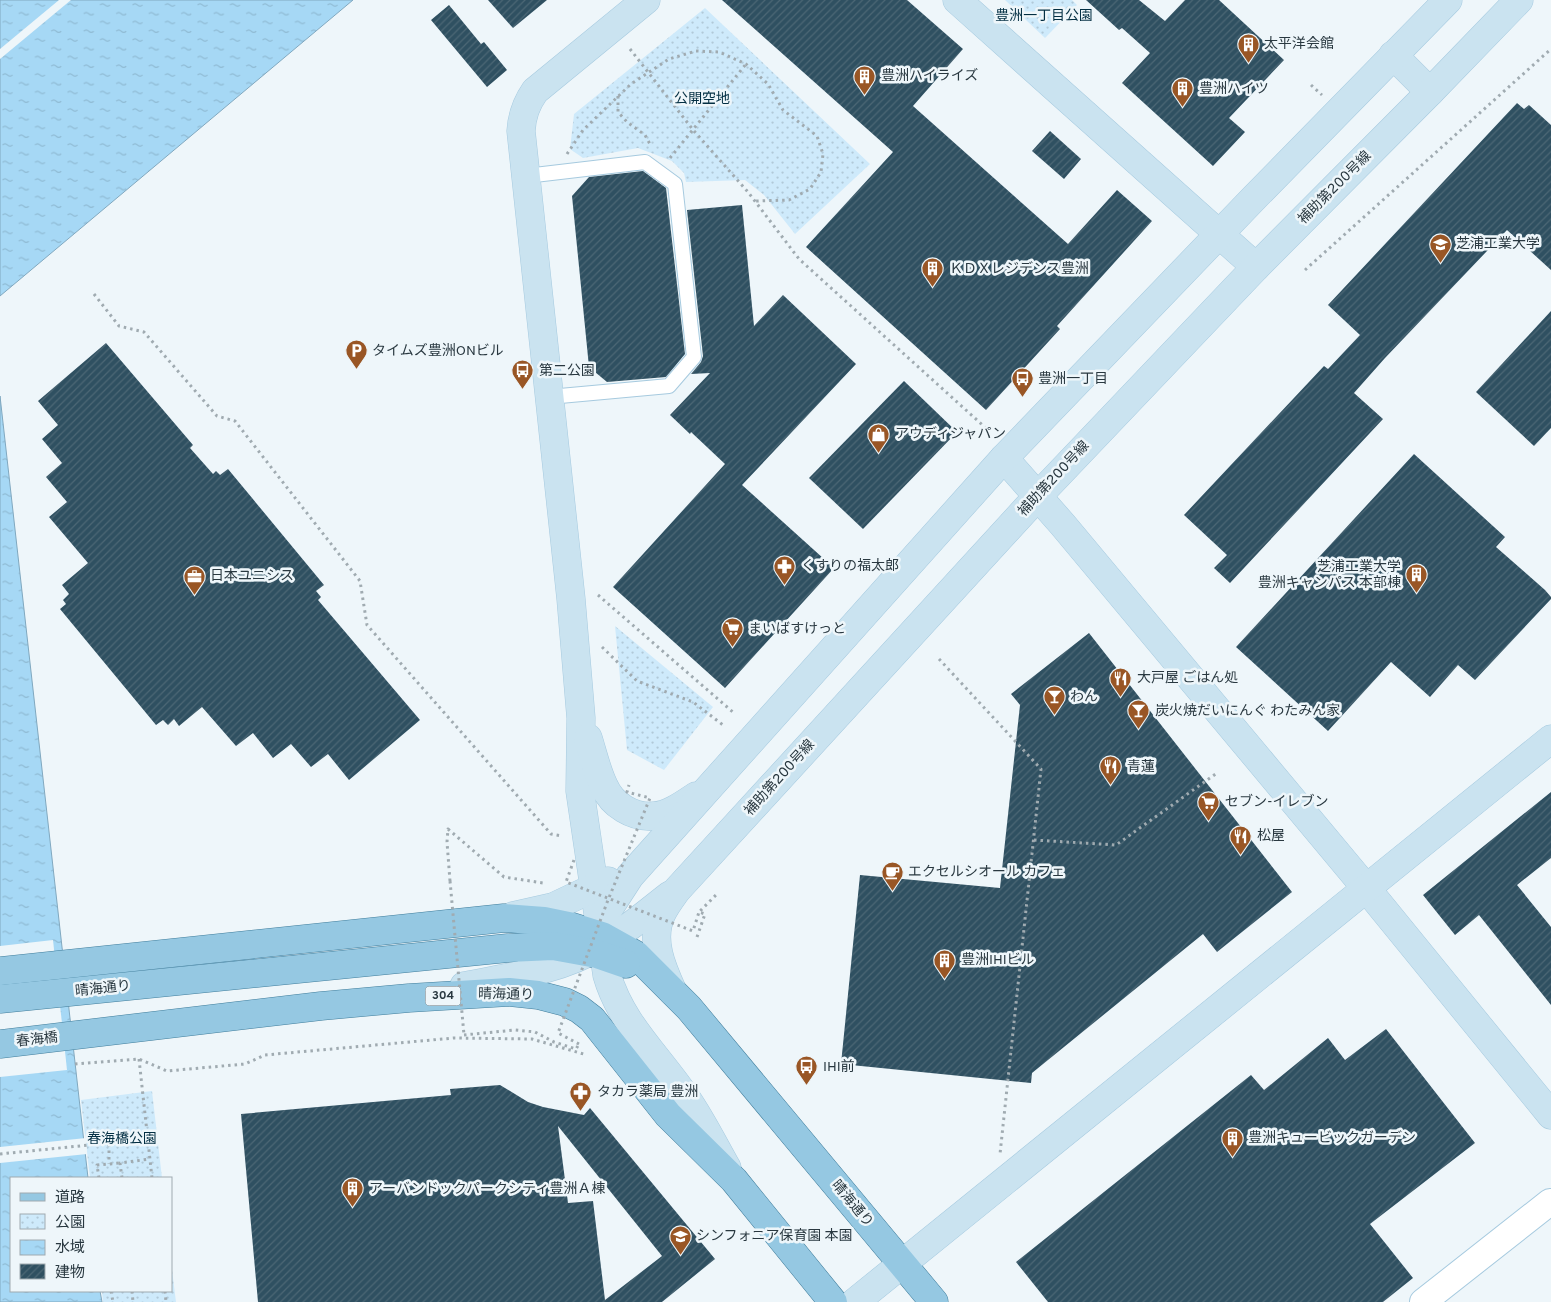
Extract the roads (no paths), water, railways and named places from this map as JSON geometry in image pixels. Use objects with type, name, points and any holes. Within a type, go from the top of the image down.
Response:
[{"type":"main road","name":"晴海通り","points":[[0,972],[504,918],[544,921],[572,926],[601,943],[636,955],[674,992],[934,1302]]},
{"type":"main road","name":"晴海通り","points":[[0,999],[508,948],[601,943]]},
{"type":"main road","name":"晴海通り","points":[[74,1036],[321,1006],[409,998],[509,992],[538,995],[565,1002],[579,1009],[592,1019],[668,1115],[734,1180],[833,1302]]},
{"type":"main road","name":"春海橋","points":[[0,1044],[74,1036]]},
{"type":"street","points":[[646,0],[535,91],[526,104],[522,116],[521,131],[571,599],[581,718],[580,791],[601,894],[601,943],[607,975],[612,994],[619,1006],[687,1099],[734,1180]]},
{"type":"street","points":[[957,0],[1256,267]]},
{"type":"street","points":[[601,943],[608,910],[630,876],[647,860],[1004,458],[1219,234],[1448,0]]},
{"type":"street","name":"補助第200号線","points":[[674,992],[660,958],[657,928],[662,913],[677,890],[1038,496],[1256,267],[1519,0]]},
{"type":"street","points":[[1393,55],[1430,92]]},
{"type":"street","points":[[1004,458],[1038,496],[1366,888],[1551,1115]]},
{"type":"street","points":[[581,718],[604,788],[620,807],[633,814],[654,816],[674,809],[709,789]]},
{"type":"street","points":[[856,1302],[1551,739]]},
{"type":"street","points":[[504,918],[601,894],[647,860]]},
{"type":"street","points":[[409,998],[555,966],[601,943],[677,890]]},
{"type":"street","points":[[1423,1302],[1550,1202]]},
{"type":"lane","points":[[526,176],[645,162],[675,184],[694,357],[669,386],[549,397]]},
{"type":"water","points":[[0,0],[353,0],[0,296]]},
{"type":"water","points":[[0,396],[88,1177],[10,1177],[10,1292],[100,1292],[102,1302],[0,1302]]},
{"type":"place","name":"太平洋会館","points":[[1248,63]]},
{"type":"place","name":"豊洲ハイライズ","points":[[865,95]]},
{"type":"place","name":"豊洲ハイツ","points":[[1183,108]]},
{"type":"place","name":"芝浦工業大学","points":[[1440,263]]},
{"type":"place","name":"ＫＤＸレジデンス豊洲","points":[[933,288]]},
{"type":"place","name":"タイムズ豊洲ONビル","points":[[356,370]]},
{"type":"place","name":"第二公園","points":[[523,390]]},
{"type":"place","name":"豊洲一丁目","points":[[1022,398]]},
{"type":"place","name":"アウディジャパン","points":[[879,453]]},
{"type":"place","name":"くすりの福太郎","points":[[785,585]]},
{"type":"place","name":"芝浦工業大学 豊洲キャンパス 本部棟","points":[[1417,594]]},
{"type":"place","name":"日本ユニシス","points":[[194,595]]},
{"type":"place","name":"まいばすけっと","points":[[732,648]]},
{"type":"place","name":"大戸屋 ごはん処","points":[[1121,697]]},
{"type":"place","name":"わん","points":[[1054,716]]},
{"type":"place","name":"炭火焼だいにんぐ わたみん家","points":[[1139,730]]},
{"type":"place","name":"青蓮","points":[[1111,786]]},
{"type":"place","name":"セブン-イレブン","points":[[1209,821]]},
{"type":"place","name":"松屋","points":[[1241,855]]},
{"type":"place","name":"エクセルシオール カフェ","points":[[892,891]]},
{"type":"place","name":"豊洲IHIビル","points":[[945,979]]},
{"type":"place","name":"IHI前","points":[[807,1086]]},
{"type":"place","name":"タカラ薬局 豊洲","points":[[581,1111]]},
{"type":"place","name":"豊洲キュービックガーデン","points":[[1232,1157]]},
{"type":"place","name":"アーバンドックパークシティ豊洲Ａ棟","points":[[353,1208]]},
{"type":"place","name":"シンフォニア保育園 本園","points":[[680,1255]]},
{"type":"park label","name":"豊洲一丁目公園","points":[[1044,16]]},
{"type":"park label","name":"公開空地","points":[[702,99]]},
{"type":"park label","name":"春海橋公園","points":[[122,1139]]}]
